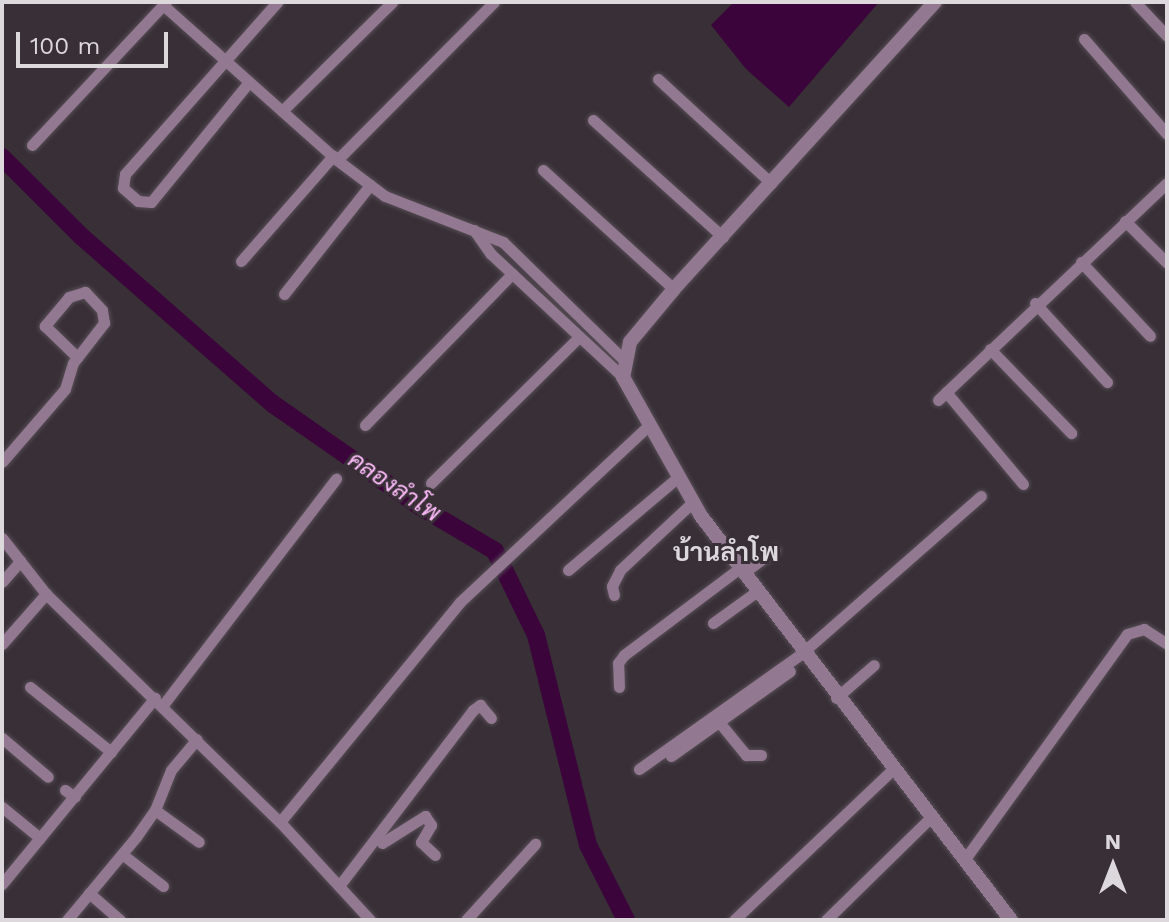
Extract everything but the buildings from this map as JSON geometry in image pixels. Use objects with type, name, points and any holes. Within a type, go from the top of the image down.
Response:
[{"type":"street","points":[[249,82],[151,202],[138,201],[123,188],[125,174],[277,2]]},
{"type":"street","points":[[282,111],[392,2]]},
{"type":"street","points":[[241,261],[335,158],[494,2]]},
{"type":"street","points":[[623,377],[630,342],[674,289],[935,2]]},
{"type":"street","points":[[1135,2],[1167,36]]},
{"type":"street","points":[[32,145],[165,3],[249,82],[370,185],[394,200],[503,242],[624,360]]},
{"type":"street","points":[[1084,39],[1167,134]]},
{"type":"street","points":[[658,79],[771,183]]},
{"type":"street","points":[[593,120],[723,237]]},
{"type":"street","points":[[543,170],[674,289]]},
{"type":"street","points":[[1023,484],[942,396],[1035,303],[1167,183]]},
{"type":"street","points":[[284,294],[370,185]]},
{"type":"street","points":[[1125,221],[1167,263]]},
{"type":"street","points":[[473,230],[512,274],[623,377],[677,478],[756,592],[1011,920]]},
{"type":"street","points":[[1081,262],[1150,336]]},
{"type":"street","points":[[365,425],[512,274]]},
{"type":"street","points":[[2,462],[65,389],[77,357],[105,315],[85,292],[69,297],[45,326],[77,357]]},
{"type":"street","points":[[1035,303],[1107,382]]},
{"type":"street","points":[[431,483],[579,337]]},
{"type":"street","points":[[990,349],[1071,433]]},
{"type":"street","points":[[280,822],[460,602],[649,425]]},
{"type":"street","points":[[568,570],[677,478]]},
{"type":"street","points":[[3,882],[40,838],[70,793],[159,701],[336,479]]},
{"type":"street","points":[[671,756],[804,656],[981,496]]},
{"type":"street","points":[[614,595],[612,586],[620,570],[693,502]]},
{"type":"street","points":[[2,538],[46,594],[280,822],[370,920]]},
{"type":"street","points":[[619,687],[618,663],[624,655],[775,550]]},
{"type":"street","points":[[2,582],[20,561]]},
{"type":"street","points":[[713,623],[756,592]]},
{"type":"street","points":[[2,644],[46,594]]},
{"type":"street","points":[[965,859],[1127,634],[1144,629],[1167,644]]},
{"type":"street","points":[[639,769],[804,656]]},
{"type":"street","points":[[836,698],[874,665]]},
{"type":"street","points":[[30,687],[111,752]]},
{"type":"street","points":[[341,888],[473,710],[480,705],[491,718]]},
{"type":"street","points":[[719,722],[746,755],[761,755]]},
{"type":"street","points":[[2,738],[48,777]]},
{"type":"street","points":[[67,920],[155,810],[171,770],[197,739]]},
{"type":"street","points":[[734,920],[893,769]]},
{"type":"street","points":[[2,807],[40,838]]},
{"type":"street","points":[[155,810],[199,842]]},
{"type":"street","points":[[826,920],[931,817]]},
{"type":"street","points":[[341,888],[385,839],[429,818],[431,825],[421,842]]},
{"type":"street","points":[[404,828],[435,855]]},
{"type":"street","points":[[466,920],[535,844]]},
{"type":"street","points":[[122,854],[163,886]]},
{"type":"street","points":[[89,893],[120,920]]},
{"type":"shaded area","points":[[734,2],[879,2],[789,107],[746,69],[711,25]]},
{"type":"waterway","name":"คลองลำโพ","points":[[2,157],[81,236],[273,404],[419,506],[495,551],[536,635],[588,845],[626,920]]},
{"type":"district","name":"บ้านลำโพ","points":[[726,553]]}]
